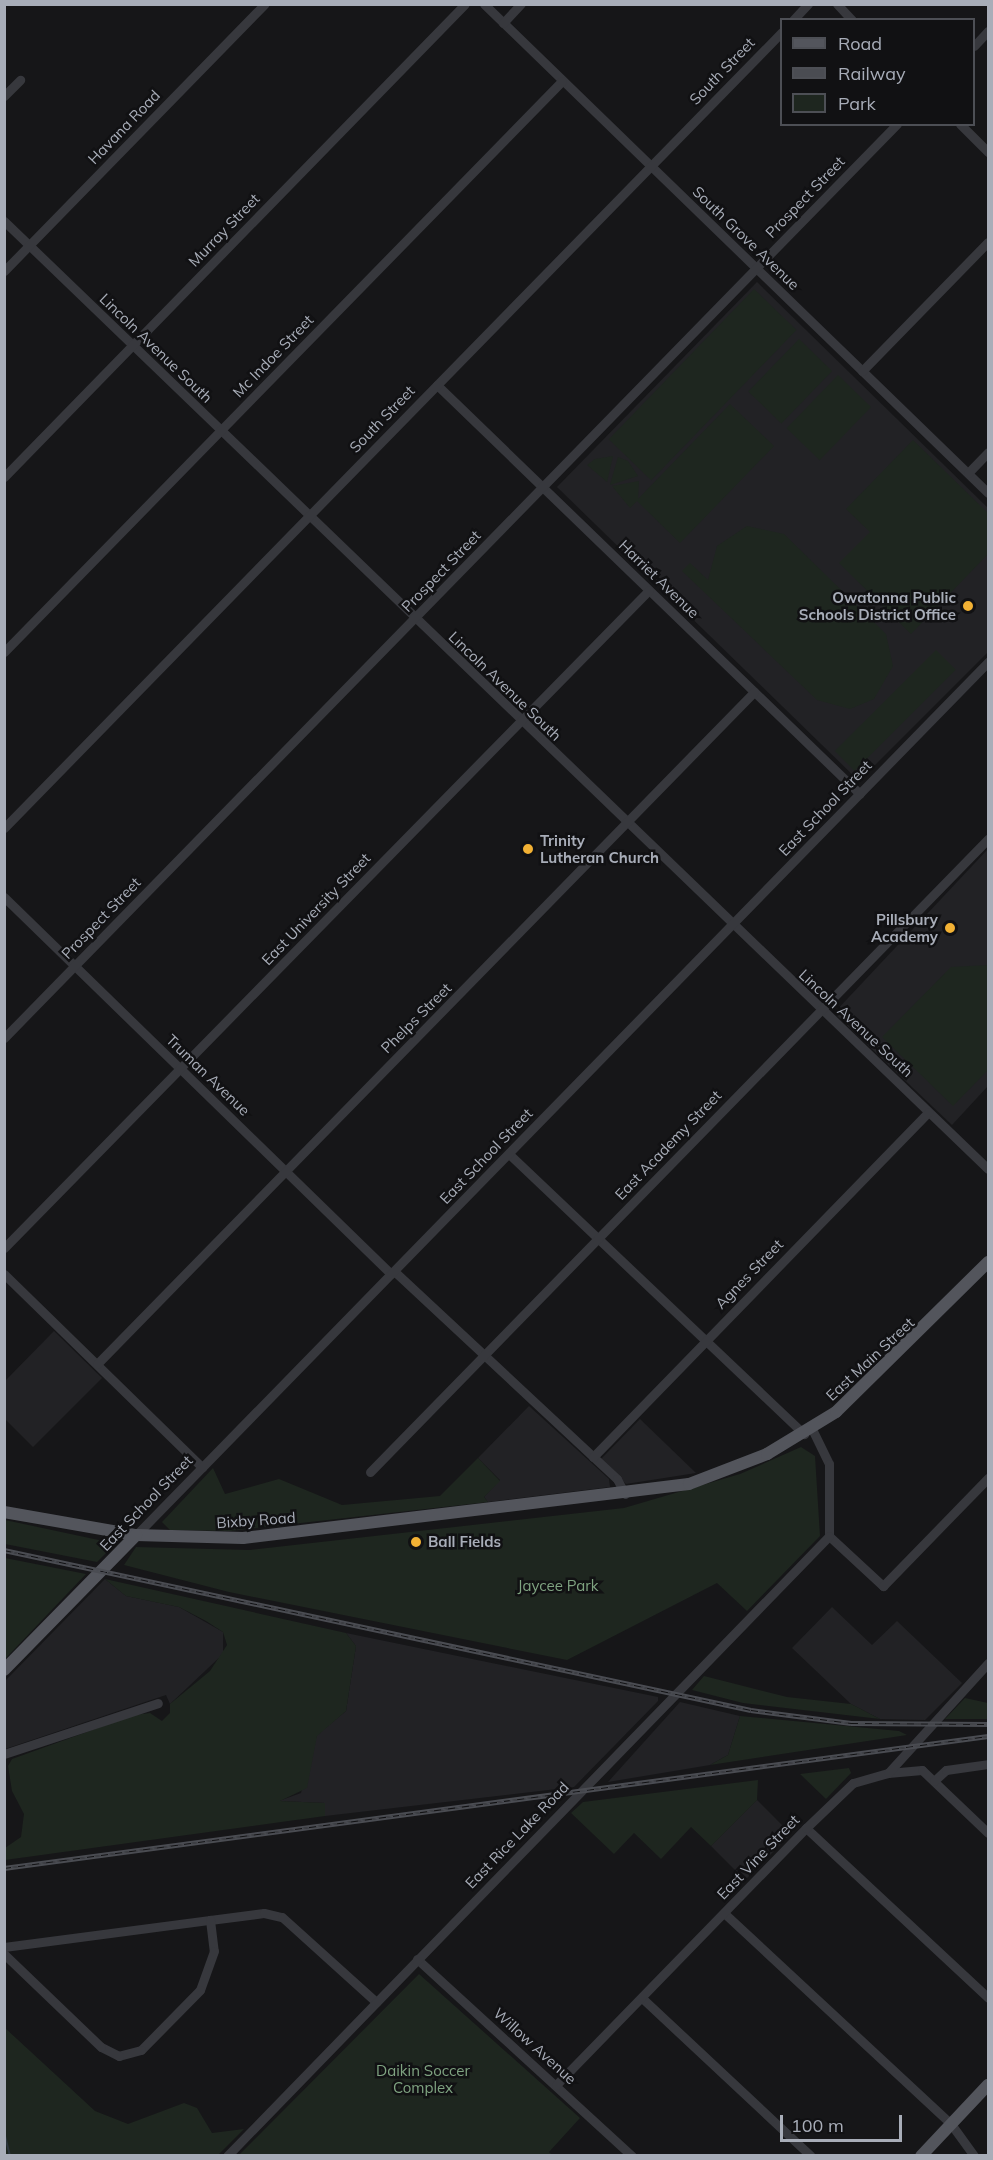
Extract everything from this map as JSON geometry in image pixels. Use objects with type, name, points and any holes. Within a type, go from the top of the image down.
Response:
[{"type":"main road","name":"East Main Street","points":[[511,1507],[625,1494],[716,1475],[808,1432],[876,1378],[988,1262]]},
{"type":"main road","name":"Bixby Road","points":[[4,1512],[136,1535],[243,1538],[511,1507]]},
{"type":"main road","name":"East School Street","points":[[4,1670],[136,1535]]},
{"type":"main road","points":[[921,2156],[988,2085]]},
{"type":"street","name":"Havana Road","points":[[4,271],[265,4]]},
{"type":"street","name":"Murray Street","points":[[4,477],[465,4]]},
{"type":"street","name":"South Grove Avenue","points":[[484,4],[988,493]]},
{"type":"street","points":[[503,23],[521,4]]},
{"type":"street","points":[[796,18],[808,4]]},
{"type":"street","points":[[837,4],[850,18]]},
{"type":"street","points":[[975,45],[988,31]]},
{"type":"street","name":"South Street","points":[[4,828],[780,34]]},
{"type":"street","points":[[4,96],[20,80]]},
{"type":"street","name":"Mc Indoe Street","points":[[4,652],[562,81]]},
{"type":"street","name":"Prospect Street","points":[[4,1038],[895,126]]},
{"type":"street","points":[[962,126],[988,152]]},
{"type":"street","name":"Lincoln Avenue South","points":[[4,221],[732,926],[988,1169]]},
{"type":"street","points":[[862,371],[988,242]]},
{"type":"street","name":"Harriet Avenue","points":[[437,385],[860,794]]},
{"type":"street","points":[[968,473],[988,452]]},
{"type":"street","name":"East University Street","points":[[4,1248],[648,590]]},
{"type":"street","name":"East School Street","points":[[136,1535],[988,662]]},
{"type":"street","name":"Phelps Street","points":[[97,1364],[754,692]]},
{"type":"street","name":"East Academy Street","points":[[370,1472],[988,839]]},
{"type":"street","name":"Truman Avenue","points":[[4,897],[285,1172],[593,1457],[625,1494]]},
{"type":"street","name":"Agnes Street","points":[[593,1457],[928,1112]]},
{"type":"street","points":[[509,1154],[705,1340],[808,1432],[829,1464],[829,1536],[883,1586],[988,1478]]},
{"type":"street","points":[[4,1274],[202,1467]]},
{"type":"street","name":"East Rice Lake Road","points":[[227,2156],[829,1536]]},
{"type":"street","points":[[888,1773],[988,1663]]},
{"type":"street","points":[[4,1754],[158,1703]]},
{"type":"street","points":[[988,1764],[945,1770],[933,1781],[988,1833]]},
{"type":"street","name":"East Vine Street","points":[[556,2085],[806,1828],[853,1783],[888,1773],[922,1770],[933,1781]]},
{"type":"street","points":[[806,1828],[988,1998]]},
{"type":"street","points":[[4,1947],[264,1913],[282,1917],[376,2002]]},
{"type":"street","points":[[724,1913],[951,2124],[974,2156]]},
{"type":"street","points":[[4,1954],[101,2048],[127,2056],[141,2050],[207,1980],[214,1951],[210,1920]]},
{"type":"street","name":"Willow Avenue","points":[[417,1959],[632,2156]]},
{"type":"street","points":[[642,1998],[811,2156]]},
{"type":"shaded area","points":[[757,282],[988,508],[988,652],[859,781],[557,487]]},
{"type":"shaded area","name":"Pillsbury Academy","points":[[988,849],[988,1086],[952,1125],[834,1013]]},
{"type":"shaded area","points":[[54,1331],[102,1378],[33,1447],[5,1419],[5,1381]]},
{"type":"shaded area","points":[[529,1406],[609,1479],[610,1487],[488,1502],[484,1497],[500,1480],[478,1458]]},
{"type":"shaded area","points":[[640,1419],[696,1473],[626,1484],[601,1459]]},
{"type":"shaded area","points":[[105,1579],[126,1596],[179,1607],[223,1632],[223,1654],[170,1704],[166,1695],[5,1749],[4,1682]]},
{"type":"shaded area","points":[[832,1607],[872,1645],[897,1621],[962,1683],[925,1720],[880,1719],[851,1704],[792,1648]]},
{"type":"shaded area","points":[[346,1633],[658,1697],[658,1701],[574,1787],[325,1816],[325,1803],[279,1801],[301,1793],[317,1735],[346,1711],[356,1646]]},
{"type":"shaded area","points":[[680,1702],[740,1716],[728,1755],[710,1765],[608,1782]]},
{"type":"shaded area","points":[[757,1800],[791,1834],[745,1880],[711,1846]]},
{"type":"green space","points":[[754,289],[796,330],[651,480],[609,439]]},
{"type":"green space","points":[[799,339],[832,371],[781,423],[748,392]]},
{"type":"green space","points":[[838,375],[871,407],[820,460],[787,428]]},
{"type":"green space","points":[[730,404],[774,446],[680,543],[637,501],[630,508],[612,486],[639,481],[638,499]]},
{"type":"green space","points":[[913,440],[988,513],[988,554],[911,634],[839,563],[870,532],[846,509]]},
{"type":"green space","points":[[613,456],[607,482],[587,465],[595,459]]},
{"type":"green space","points":[[618,457],[628,461],[638,476],[610,485]]},
{"type":"green space","points":[[747,526],[784,534],[886,634],[893,666],[874,699],[850,709],[817,700],[682,571],[690,563],[708,580],[717,546]]},
{"type":"green space","points":[[936,650],[956,670],[855,771],[835,751]]},
{"type":"green space","points":[[988,965],[988,1070],[953,1106],[882,1037],[951,967]]},
{"type":"green space","name":"Jaycee Park","points":[[801,1447],[815,1456],[820,1536],[747,1611],[717,1583],[567,1660],[229,1592],[124,1565],[136,1547],[250,1550],[624,1508],[740,1474]]},
{"type":"green space","points":[[478,1458],[500,1481],[484,1497],[488,1502],[230,1531],[170,1530],[162,1522],[213,1468],[225,1494],[279,1479],[342,1505],[440,1496]]},
{"type":"green space","points":[[5,1520],[108,1542],[111,1548],[97,1562],[5,1544]]},
{"type":"green space","points":[[4,1558],[86,1574],[5,1659]]},
{"type":"green space","points":[[105,1579],[346,1633],[356,1646],[346,1711],[317,1736],[307,1788],[280,1801],[325,1803],[325,1816],[5,1860],[5,1848],[21,1837],[24,1814],[12,1791],[8,1766],[12,1759],[134,1715],[150,1713],[162,1721],[170,1713],[170,1704],[210,1671],[227,1645],[223,1632],[206,1621],[179,1607],[126,1596]]},
{"type":"green space","points":[[704,1676],[787,1697],[851,1704],[880,1719],[743,1703],[692,1690]]},
{"type":"green space","points":[[965,1698],[988,1703],[988,1719],[945,1719]]},
{"type":"green space","points":[[740,1716],[899,1731],[907,1735],[710,1765],[728,1755]]},
{"type":"green space","points":[[849,1768],[851,1773],[826,1799],[800,1774]]},
{"type":"green space","points":[[758,1780],[757,1800],[711,1846],[691,1827],[661,1859],[634,1833],[614,1854],[571,1813],[583,1802]]},
{"type":"green space","name":"Daikin Soccer Complex","points":[[419,1974],[580,2118],[549,2152],[552,2155],[239,2155]]},
{"type":"green space","points":[[4,2027],[95,2111],[128,2124],[184,2103],[197,2108],[212,2133],[244,2129],[218,2155],[5,2155]]},
{"type":"waterway","points":[[4,2132],[10,2156]]},
{"type":"railway","points":[[4,1550],[751,1710],[851,1723],[988,1724]]},
{"type":"railway","points":[[4,1868],[988,1736]]},
{"type":"place","name":"Owatonna Public Schools District Office","points":[[968,606]]},
{"type":"place","name":"Trinity Lutheran Church","points":[[528,849]]},
{"type":"place","name":"Pillsbury Academy","points":[[950,928]]},
{"type":"place","name":"Ball Fields","points":[[416,1542]]}]
